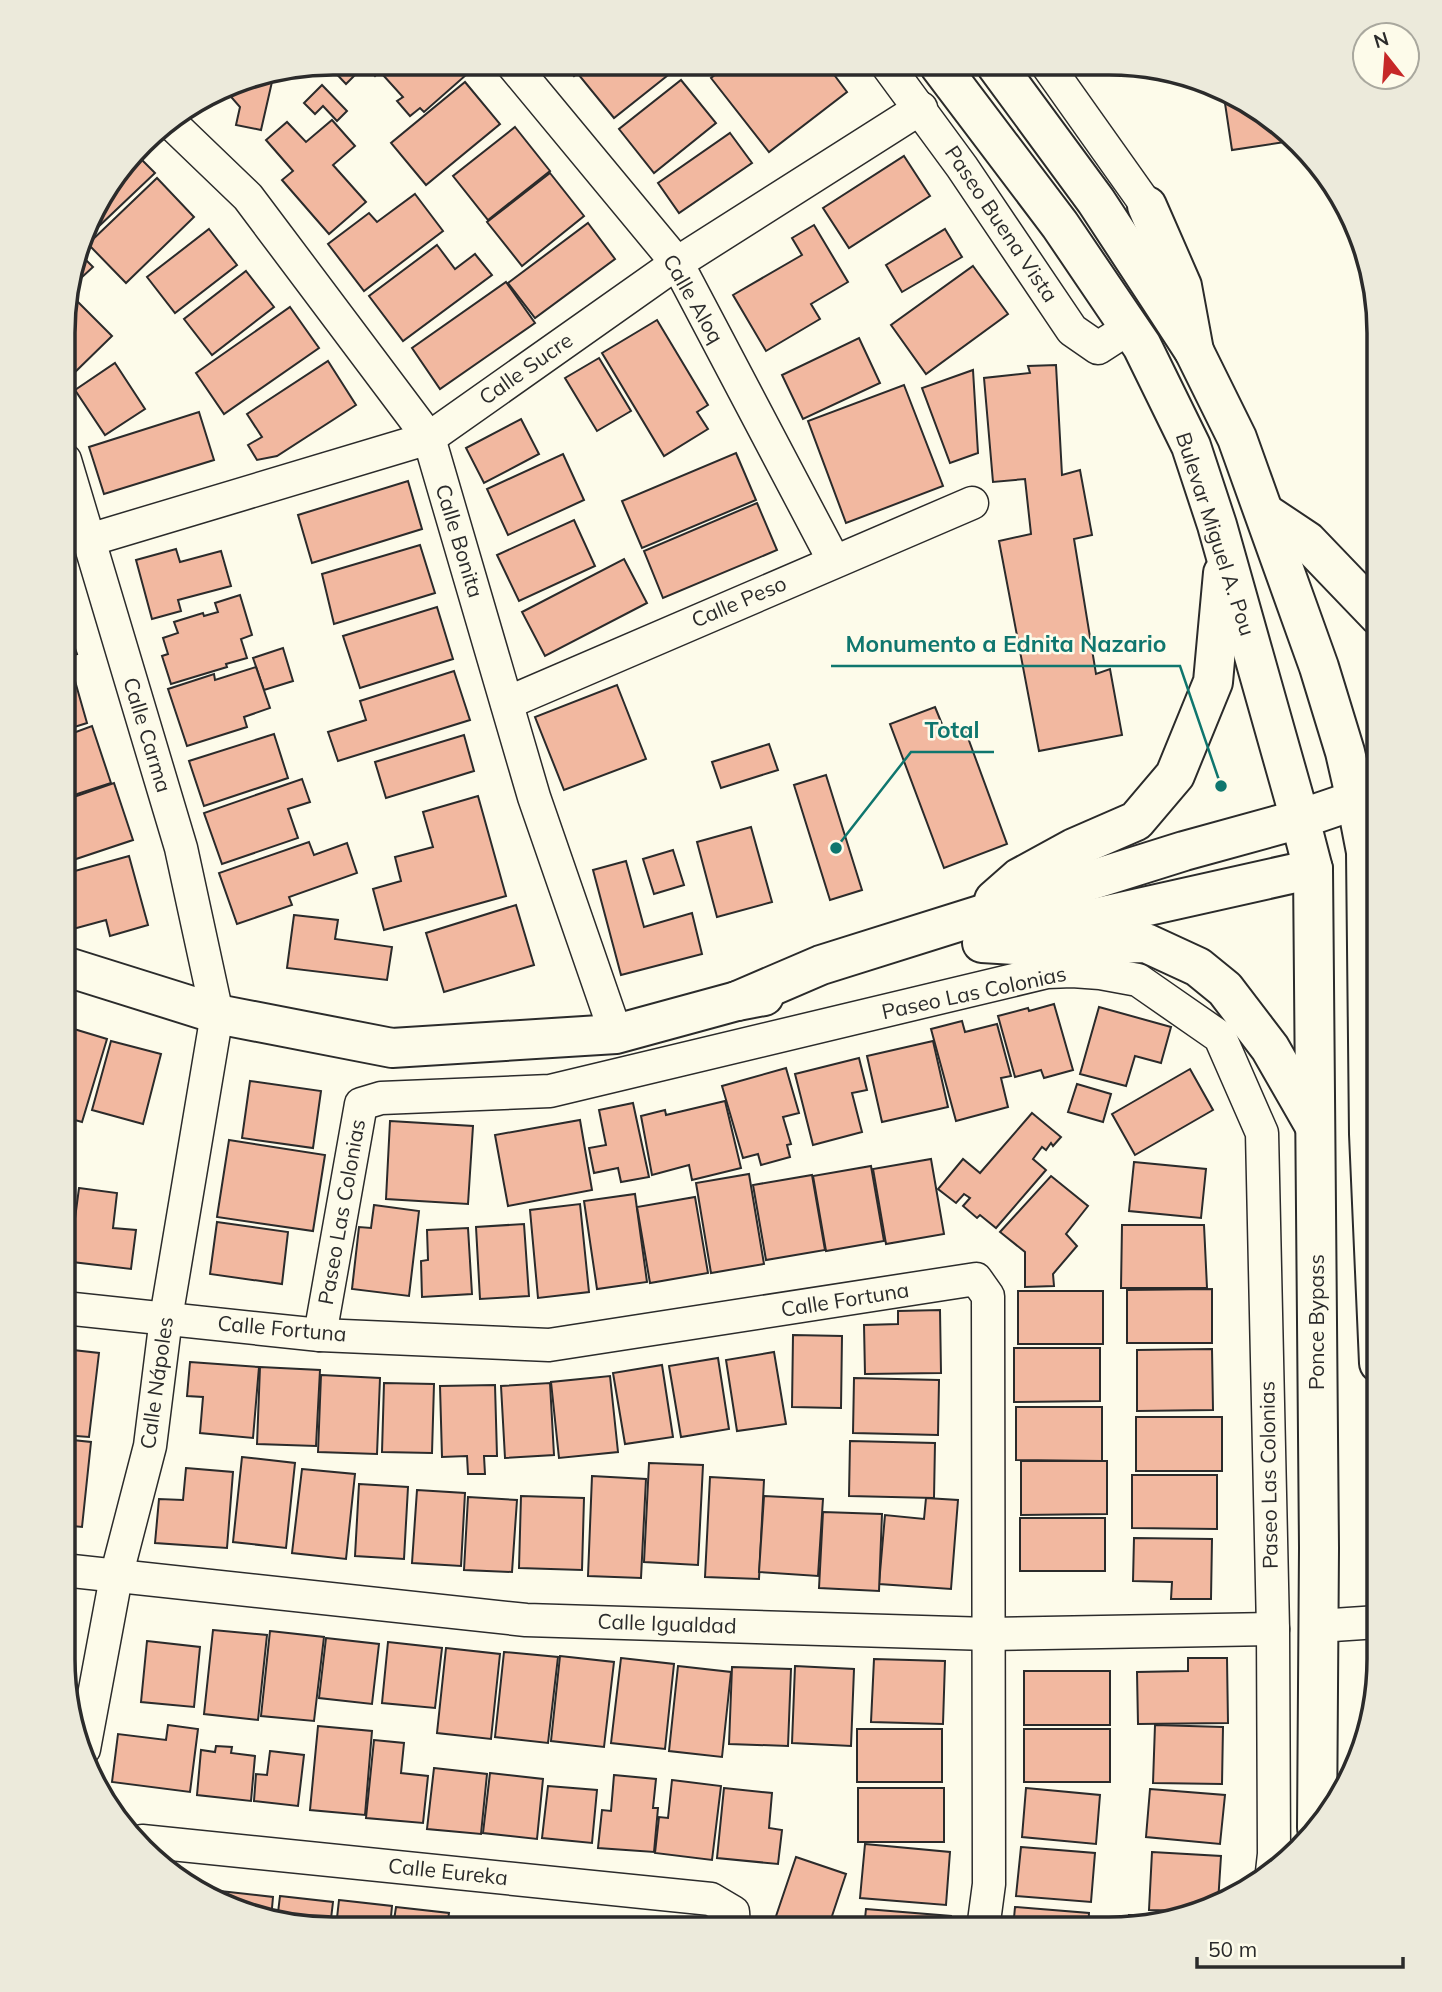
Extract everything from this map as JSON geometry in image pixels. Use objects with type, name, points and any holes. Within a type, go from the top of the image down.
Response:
[{"type":"main road","name":"Bulevar Miguel A. Pou","points":[[947,75],[1060,225],[1142,346],[1191,446],[1224,550],[1300,819]]},
{"type":"main road","points":[[75,969],[217,1014],[392,1048],[616,1034],[737,1001],[825,985],[1184,851],[1300,819],[1367,796],[1345,752],[1320,667],[1237,438],[1194,351],[1096,201],[1003,75]]},
{"type":"main road","points":[[1147,206],[1182,286],[1194,351]]},
{"type":"main road","points":[[1265,513],[1307,541],[1367,604]]},
{"type":"main road","points":[[978,930],[1019,878],[1074,848],[1136,821],[1175,775],[1213,682],[1224,550]]},
{"type":"main road","name":"Ponce Bypass","points":[[1300,819],[1313,869],[1317,1810]]},
{"type":"main road","points":[[978,930],[1313,869],[1367,852]]},
{"type":"main road","points":[[978,930],[1031,946],[1146,943],[1198,967],[1225,989],[1270,1048],[1315,1128]]},
{"type":"street","name":"Calle Aloq","points":[[521,75],[677,263],[834,561]]},
{"type":"street","name":"Paseo Buena Vista","points":[[895,75],[920,107],[1072,330],[1098,348],[1129,328]]},
{"type":"street","points":[[1054,75],[1147,206]]},
{"type":"street","name":"Calle Sucre","points":[[89,540],[429,438],[677,263],[920,107]]},
{"type":"street","name":"Calle Bonita","points":[[177,128],[248,197],[429,438],[534,797],[616,1034]]},
{"type":"street","name":"Calle Carma","points":[[75,493],[181,848],[217,1014]]},
{"type":"street","name":"Calle Peso","points":[[508,703],[972,503]]},
{"type":"street","name":"Paseo Las Colonias","points":[[320,1335],[361,1104],[381,1098],[550,1091],[1047,972],[1100,973],[1138,980],[1220,1037],[1262,1133],[1273,1629],[1274,1857]]},
{"type":"street","name":"Calle Nápoles","points":[[87,1734],[116,1577],[150,1446],[166,1318],[217,1014]]},
{"type":"street","name":"Calle Fortuna","points":[[75,1309],[320,1335],[549,1345],[976,1279],[988,1296],[989,1884],[985,1917]]},
{"type":"street","name":"Calle Igualdad","points":[[75,1572],[526,1620],[989,1634],[1273,1629]]},
{"type":"street","points":[[1318,1626],[1367,1623]]},
{"type":"street","name":"Calle Eureka","points":[[152,1842],[711,1899],[733,1912],[733,1917]]},
{"type":"building","points":[[337,75],[355,75],[346,84]]},
{"type":"building","points":[[383,75],[466,75],[424,112],[420,108],[410,116],[397,101],[403,97]]},
{"type":"building","points":[[579,75],[668,75],[614,118]]},
{"type":"building","points":[[715,75],[834,75],[847,92],[769,152],[711,78]]},
{"type":"building","points":[[681,80],[716,123],[654,173],[619,129]]},
{"type":"building","points":[[465,82],[500,124],[426,185],[391,143]]},
{"type":"building","points":[[272,83],[261,130],[236,125],[240,107],[231,97]]},
{"type":"building","points":[[322,85],[347,111],[337,121],[323,106],[315,114],[304,103]]},
{"type":"building","points":[[1225,103],[1252,119],[1282,142],[1232,150]]},
{"type":"building","points":[[332,120],[355,146],[333,165],[366,202],[329,234],[282,180],[293,171],[266,140],[287,122],[306,142]]},
{"type":"building","points":[[515,127],[550,171],[488,220],[453,176]]},
{"type":"building","points":[[730,133],[752,163],[679,213],[658,183]]},
{"type":"building","points":[[904,156],[930,196],[849,248],[823,208]]},
{"type":"building","points":[[142,160],[155,173],[99,226],[119,190]]},
{"type":"building","points":[[550,173],[584,216],[522,266],[487,222]]},
{"type":"building","points":[[157,178],[194,217],[126,283],[91,247],[94,239]]},
{"type":"building","points":[[415,194],[443,231],[364,291],[328,244],[369,213],[377,222]]},
{"type":"building","points":[[588,223],[615,259],[535,318],[508,283]]},
{"type":"building","points":[[814,225],[848,282],[811,304],[820,319],[766,351],[733,295],[802,255],[792,238]]},
{"type":"building","points":[[209,229],[237,265],[175,313],[147,277]]},
{"type":"building","points":[[945,229],[962,257],[902,292],[886,265]]},
{"type":"building","points":[[437,245],[455,269],[475,254],[492,275],[403,341],[369,296]]},
{"type":"building","points":[[86,260],[93,267],[81,278]]},
{"type":"building","points":[[973,266],[1008,314],[926,374],[891,325]]},
{"type":"building","points":[[246,271],[274,307],[212,355],[184,319]]},
{"type":"building","points":[[506,282],[535,323],[440,389],[412,348]]},
{"type":"building","points":[[77,301],[112,336],[75,372]]},
{"type":"building","points":[[290,307],[319,348],[224,414],[196,373]]},
{"type":"building","points":[[657,320],[708,405],[697,412],[708,429],[664,456],[602,353]]},
{"type":"building","points":[[859,338],[880,383],[803,419],[782,375]]},
{"type":"building","points":[[599,358],[631,411],[597,431],[565,378]]},
{"type":"building","points":[[328,361],[356,405],[277,456],[257,460],[248,445],[262,437],[247,414]]},
{"type":"building","points":[[115,363],[145,409],[105,435],[75,390]]},
{"type":"building","points":[[1056,365],[1062,475],[1080,470],[1092,535],[1074,539],[1096,674],[1110,669],[1122,735],[1039,751],[999,541],[1031,534],[1025,479],[993,482],[984,378],[1030,373],[1028,366]]},
{"type":"building","points":[[973,370],[978,453],[950,463],[922,388]]},
{"type":"building","points":[[904,385],[943,486],[846,523],[808,421]]},
{"type":"building","points":[[199,412],[214,460],[104,494],[89,447]]},
{"type":"building","points":[[521,419],[539,454],[484,483],[466,448]]},
{"type":"building","points":[[736,453],[756,500],[642,548],[622,501]]},
{"type":"building","points":[[563,454],[584,500],[508,535],[487,489]]},
{"type":"building","points":[[408,481],[422,529],[312,563],[298,515]]},
{"type":"building","points":[[757,503],[777,550],[663,598],[644,551]]},
{"type":"building","points":[[574,520],[595,566],[519,601],[497,555]]},
{"type":"building","points":[[420,545],[435,593],[334,624],[322,574]]},
{"type":"building","points":[[176,549],[180,562],[221,551],[231,586],[178,600],[181,611],[152,619],[136,560]]},
{"type":"building","points":[[624,559],[647,603],[545,656],[522,612]]},
{"type":"building","points":[[240,595],[252,635],[241,639],[247,658],[171,684],[162,656],[168,654],[163,638],[178,633],[174,622],[203,613],[204,616],[218,612],[215,603]]},
{"type":"building","points":[[437,607],[453,659],[360,688],[343,636]]},
{"type":"building","points":[[283,648],[293,681],[264,690],[253,658]]},
{"type":"building","points":[[256,667],[270,708],[244,717],[247,727],[187,746],[168,689],[214,674],[215,680]]},
{"type":"building","points":[[454,671],[470,720],[338,761],[328,732],[366,720],[360,701]]},
{"type":"building","points":[[75,681],[87,723],[75,727]]},
{"type":"building","points":[[617,685],[646,759],[564,790],[535,717]]},
{"type":"building","points":[[935,707],[946,734],[964,727],[1007,844],[944,868],[890,724]]},
{"type":"building","points":[[92,726],[111,783],[75,795],[75,732]]},
{"type":"building","points":[[274,734],[288,778],[204,806],[189,761]]},
{"type":"building","points":[[464,735],[474,771],[386,798],[375,762]]},
{"type":"building","points":[[769,744],[778,770],[721,788],[712,762]]},
{"type":"building","points":[[826,775],[862,890],[830,900],[794,785]]},
{"type":"building","points":[[302,779],[310,802],[288,809],[298,838],[222,864],[204,813]]},
{"type":"building","points":[[114,783],[133,840],[75,859],[75,797]]},
{"type":"building","points":[[478,796],[506,896],[384,930],[373,889],[401,881],[395,857],[433,847],[423,812]]},
{"type":"building","points":[[751,827],[772,902],[717,917],[697,842]]},
{"type":"building","points":[[309,842],[314,855],[347,843],[357,873],[289,897],[292,905],[237,924],[219,873]]},
{"type":"building","points":[[673,850],[684,885],[654,894],[643,859]]},
{"type":"building","points":[[129,856],[148,925],[110,936],[106,920],[75,928],[75,871]]},
{"type":"building","points":[[626,861],[644,927],[692,913],[702,954],[621,975],[593,870]]},
{"type":"building","points":[[516,905],[534,965],[444,992],[426,933]]},
{"type":"building","points":[[294,915],[338,920],[335,939],[392,947],[387,980],[287,968]]},
{"type":"building","points":[[1054,1004],[1073,1070],[1044,1078],[1041,1070],[1015,1077],[998,1016]]},
{"type":"building","points":[[1099,1007],[1171,1027],[1161,1063],[1135,1056],[1126,1086],[1080,1074]]},
{"type":"building","points":[[962,1021],[965,1032],[997,1024],[1011,1076],[1001,1078],[1008,1107],[956,1121],[931,1029]]},
{"type":"building","points":[[75,1029],[107,1039],[82,1122],[75,1120]]},
{"type":"building","points":[[111,1041],[161,1054],[143,1124],[92,1110]]},
{"type":"building","points":[[933,1041],[948,1107],[882,1122],[867,1056]]},
{"type":"building","points":[[859,1058],[867,1090],[852,1093],[862,1132],[813,1145],[795,1074]]},
{"type":"building","points":[[786,1068],[799,1113],[783,1117],[791,1144],[787,1145],[790,1157],[761,1165],[758,1154],[743,1158],[722,1086]]},
{"type":"building","points":[[1190,1069],[1213,1110],[1135,1155],[1112,1114]]},
{"type":"building","points":[[250,1081],[321,1091],[313,1148],[242,1138]]},
{"type":"building","points":[[1077,1084],[1111,1094],[1103,1122],[1068,1112]]},
{"type":"building","points":[[725,1101],[741,1168],[692,1180],[689,1165],[652,1175],[641,1116],[665,1110],[666,1115]]},
{"type":"building","points":[[633,1103],[649,1177],[621,1182],[618,1168],[594,1173],[589,1148],[606,1145],[599,1110]]},
{"type":"building","points":[[1032,1113],[1061,1137],[1046,1150],[1042,1147],[1033,1159],[1046,1170],[996,1228],[980,1215],[977,1218],[963,1206],[970,1198],[964,1194],[956,1203],[938,1189],[963,1159],[980,1173]]},
{"type":"building","points":[[580,1120],[592,1190],[508,1206],[495,1135]]},
{"type":"building","points":[[390,1121],[473,1126],[468,1204],[386,1199]]},
{"type":"building","points":[[229,1140],[325,1155],[313,1231],[217,1217]]},
{"type":"building","points":[[931,1159],[944,1234],[886,1244],[873,1169]]},
{"type":"building","points":[[1134,1162],[1206,1169],[1201,1218],[1129,1211]]},
{"type":"building","points":[[871,1166],[884,1241],[826,1251],[813,1176]]},
{"type":"building","points":[[749,1174],[764,1264],[711,1273],[696,1183]]},
{"type":"building","points":[[812,1175],[825,1250],[766,1260],[753,1185]]},
{"type":"building","points":[[1051,1176],[1088,1206],[1066,1234],[1077,1246],[1053,1274],[1054,1286],[1025,1287],[1025,1252],[1000,1232]]},
{"type":"building","points":[[79,1188],[117,1193],[113,1228],[136,1230],[131,1269],[75,1262],[75,1218]]},
{"type":"building","points":[[635,1194],[647,1282],[597,1289],[584,1201]]},
{"type":"building","points":[[695,1197],[708,1273],[650,1283],[637,1207]]},
{"type":"building","points":[[580,1204],[589,1292],[538,1298],[530,1210]]},
{"type":"building","points":[[374,1205],[419,1211],[409,1296],[352,1289],[359,1227],[371,1228]]},
{"type":"building","points":[[217,1222],[288,1232],[282,1284],[210,1274]]},
{"type":"building","points":[[524,1224],[529,1296],[480,1299],[476,1227]]},
{"type":"building","points":[[1122,1225],[1204,1225],[1207,1288],[1121,1288]]},
{"type":"building","points":[[468,1228],[472,1294],[422,1297],[421,1261],[428,1260],[427,1230]]},
{"type":"building","points":[[1212,1289],[1212,1343],[1127,1343],[1127,1290]]},
{"type":"building","points":[[1018,1291],[1103,1291],[1103,1344],[1018,1344]]},
{"type":"building","points":[[940,1310],[941,1373],[865,1374],[864,1325],[898,1324],[898,1311]]},
{"type":"building","points":[[793,1335],[842,1336],[841,1408],[792,1407]]},
{"type":"building","points":[[1014,1348],[1100,1348],[1100,1401],[1014,1402]]},
{"type":"building","points":[[1212,1349],[1213,1410],[1137,1411],[1137,1350]]},
{"type":"building","points":[[75,1350],[99,1353],[89,1437],[75,1436]]},
{"type":"building","points":[[774,1352],[786,1424],[737,1431],[726,1360]]},
{"type":"building","points":[[718,1358],[729,1429],[681,1437],[669,1366]]},
{"type":"building","points":[[190,1362],[259,1367],[253,1438],[200,1433],[203,1397],[187,1396]]},
{"type":"building","points":[[662,1365],[673,1437],[625,1444],[613,1373]]},
{"type":"building","points":[[260,1367],[320,1370],[316,1446],[257,1444]]},
{"type":"building","points":[[321,1375],[380,1378],[377,1454],[318,1452]]},
{"type":"building","points":[[610,1376],[618,1452],[559,1458],[551,1382]]},
{"type":"building","points":[[854,1378],[939,1380],[938,1435],[853,1433]]},
{"type":"building","points":[[384,1383],[434,1384],[432,1453],[382,1452]]},
{"type":"building","points":[[550,1383],[554,1455],[505,1458],[501,1386]]},
{"type":"building","points":[[495,1385],[497,1456],[484,1456],[485,1474],[468,1474],[467,1456],[442,1457],[440,1386]]},
{"type":"building","points":[[1016,1407],[1102,1407],[1102,1461],[1016,1460]]},
{"type":"building","points":[[1136,1417],[1222,1417],[1222,1471],[1136,1471]]},
{"type":"building","points":[[75,1440],[91,1442],[82,1527],[75,1526]]},
{"type":"building","points":[[850,1441],[935,1443],[934,1498],[849,1496]]},
{"type":"building","points":[[242,1457],[295,1463],[286,1548],[233,1542]]},
{"type":"building","points":[[1021,1461],[1107,1461],[1107,1514],[1021,1515]]},
{"type":"building","points":[[649,1463],[703,1465],[698,1565],[644,1562]]},
{"type":"building","points":[[186,1468],[233,1472],[227,1548],[155,1543],[159,1499],[183,1500]]},
{"type":"building","points":[[302,1469],[355,1474],[346,1559],[292,1553]]},
{"type":"building","points":[[1132,1475],[1217,1475],[1217,1529],[1132,1528]]},
{"type":"building","points":[[592,1476],[646,1479],[641,1578],[588,1576]]},
{"type":"building","points":[[710,1477],[764,1480],[759,1579],[705,1577]]},
{"type":"building","points":[[359,1484],[408,1487],[404,1559],[355,1556]]},
{"type":"building","points":[[417,1490],[465,1493],[461,1566],[412,1563]]},
{"type":"building","points":[[521,1496],[584,1498],[582,1570],[519,1568]]},
{"type":"building","points":[[764,1496],[823,1499],[818,1576],[759,1572]]},
{"type":"building","points":[[468,1497],[517,1500],[512,1572],[464,1570]]},
{"type":"building","points":[[926,1498],[958,1500],[951,1589],[879,1584],[885,1515],[924,1519]]},
{"type":"building","points":[[823,1512],[882,1514],[879,1591],[819,1588]]},
{"type":"building","points":[[1020,1518],[1105,1518],[1105,1571],[1020,1571]]},
{"type":"building","points":[[1134,1538],[1212,1539],[1211,1599],[1171,1599],[1172,1582],[1133,1581]]},
{"type":"building","points":[[213,1630],[267,1635],[258,1720],[204,1714]]},
{"type":"building","points":[[270,1631],[324,1637],[314,1721],[261,1716]]},
{"type":"building","points":[[326,1638],[379,1644],[372,1704],[319,1698]]},
{"type":"building","points":[[147,1641],[200,1647],[194,1707],[141,1702]]},
{"type":"building","points":[[388,1642],[442,1648],[435,1708],[382,1703]]},
{"type":"building","points":[[446,1648],[500,1654],[491,1739],[437,1733]]},
{"type":"building","points":[[504,1652],[558,1657],[548,1743],[495,1737]]},
{"type":"building","points":[[560,1656],[614,1662],[604,1747],[551,1741]]},
{"type":"building","points":[[621,1658],[674,1664],[665,1749],[611,1743]]},
{"type":"building","points":[[1188,1658],[1227,1658],[1228,1723],[1138,1724],[1137,1672],[1188,1671]]},
{"type":"building","points":[[874,1659],[945,1661],[943,1724],[871,1722]]},
{"type":"building","points":[[678,1666],[731,1672],[722,1757],[669,1751]]},
{"type":"building","points":[[795,1666],[854,1669],[851,1746],[792,1743]]},
{"type":"building","points":[[732,1667],[791,1669],[788,1746],[729,1744]]},
{"type":"building","points":[[1024,1671],[1110,1671],[1110,1725],[1024,1725]]},
{"type":"building","points":[[168,1725],[198,1729],[190,1792],[112,1782],[118,1734],[166,1740]]},
{"type":"building","points":[[1155,1725],[1223,1727],[1222,1784],[1153,1783]]},
{"type":"building","points":[[318,1726],[372,1731],[365,1815],[310,1810]]},
{"type":"building","points":[[857,1729],[942,1729],[942,1782],[857,1782]]},
{"type":"building","points":[[1024,1729],[1110,1729],[1110,1782],[1024,1782]]},
{"type":"building","points":[[374,1740],[404,1743],[401,1773],[428,1776],[423,1823],[366,1818]]},
{"type":"building","points":[[216,1746],[232,1747],[231,1753],[255,1756],[251,1801],[197,1795],[201,1750],[215,1752]]},
{"type":"building","points":[[270,1751],[304,1755],[298,1806],[254,1801],[256,1774],[267,1775]]},
{"type":"building","points":[[434,1768],[487,1774],[481,1834],[427,1829]]},
{"type":"building","points":[[490,1773],[543,1779],[537,1839],[483,1833]]},
{"type":"building","points":[[614,1775],[656,1779],[653,1808],[658,1808],[654,1852],[598,1848],[602,1810],[611,1811]]},
{"type":"building","points":[[672,1780],[721,1786],[712,1860],[655,1853],[659,1817],[668,1818]]},
{"type":"building","points":[[548,1786],[597,1790],[592,1843],[542,1838]]},
{"type":"building","points":[[724,1788],[772,1793],[769,1828],[782,1830],[778,1864],[717,1858]]},
{"type":"building","points":[[858,1788],[944,1788],[944,1842],[858,1842]]},
{"type":"building","points":[[1026,1788],[1100,1795],[1096,1844],[1022,1837]]},
{"type":"building","points":[[1150,1789],[1225,1795],[1220,1844],[1146,1837]]},
{"type":"building","points":[[865,1844],[950,1852],[946,1905],[860,1898]]},
{"type":"building","points":[[1021,1847],[1095,1853],[1091,1902],[1016,1896]]},
{"type":"building","points":[[1152,1852],[1221,1856],[1219,1892],[1175,1908],[1149,1910]]},
{"type":"building","points":[[796,1857],[846,1874],[832,1917],[776,1917]]},
{"type":"building","points":[[222,1891],[273,1897],[272,1909]]},
{"type":"building","points":[[280,1896],[333,1902],[331,1917],[278,1911]]},
{"type":"building","points":[[339,1900],[392,1906],[391,1917],[337,1917]]},
{"type":"building","points":[[396,1907],[449,1913],[448,1917],[394,1917]]},
{"type":"building","points":[[1015,1907],[1089,1913],[1089,1917],[1014,1917]]},
{"type":"building","points":[[866,1909],[951,1916],[951,1917],[865,1917]]},
{"type":"place","name":"Monumento a Ednita Nazario","points":[[1221,786]]},
{"type":"place","name":"Total","points":[[836,848]]}]
